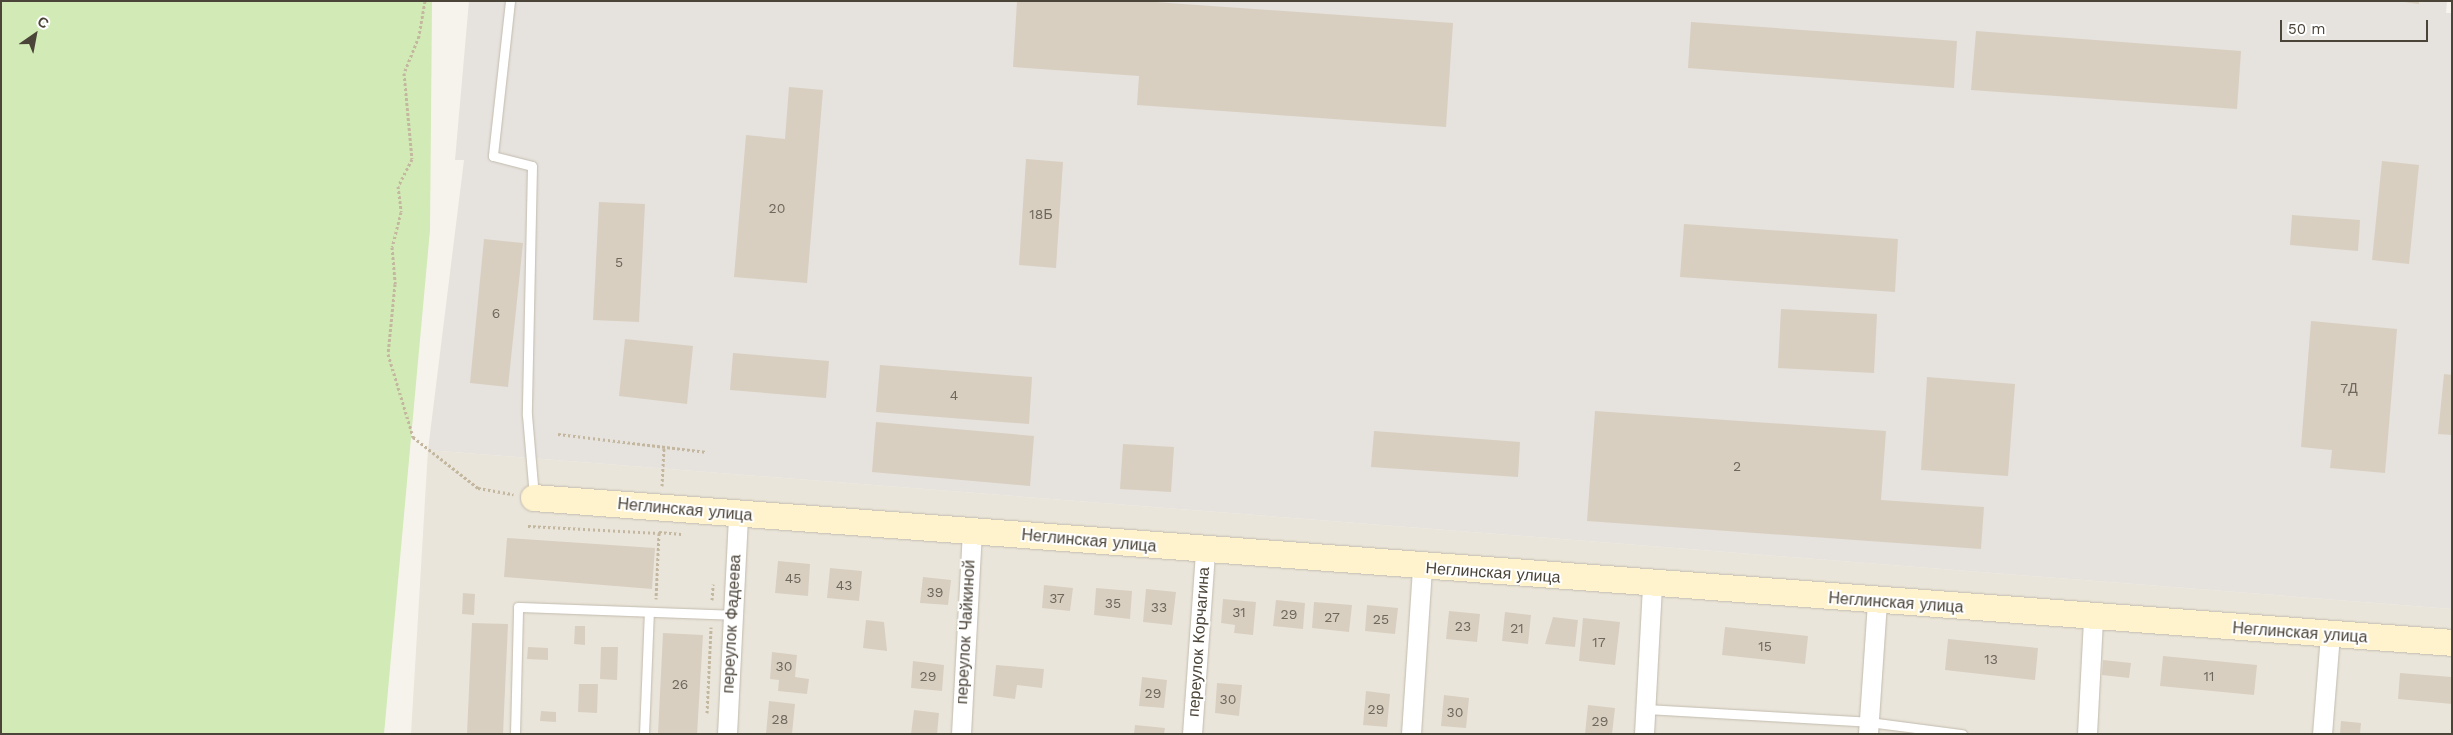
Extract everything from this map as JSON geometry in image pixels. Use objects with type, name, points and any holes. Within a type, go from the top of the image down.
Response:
[{"type":"street","name":"Неглинская улица","points":[[534,498],[1652,586],[2452,643]]},
{"type":"street","name":"переулок Фадеева","points":[[727,734],[738,514]]},
{"type":"street","name":"переулок Чайкиной","points":[[961,734],[972,531]]},
{"type":"street","name":"переулок Корчагина","points":[[1192,734],[1205,551]]},
{"type":"street","points":[[1411,734],[1422,568]]},
{"type":"street","points":[[1644,734],[1652,586]]},
{"type":"street","points":[[1868,728],[1877,602]]},
{"type":"street","points":[[2087,734],[2093,618]]},
{"type":"street","points":[[2322,734],[2330,635]]},
{"type":"lane","points":[[510,1],[493,156],[532,166],[527,415],[534,498]]},
{"type":"lane","points":[[515,734],[518,607],[733,615]]},
{"type":"lane","points":[[644,734],[652,612]]},
{"type":"lane","points":[[1646,709],[1962,734]]},
{"type":"path","points":[[425,1],[419,36],[404,73],[412,159],[398,186],[401,212],[392,248],[395,284],[388,354],[394,384],[413,437],[455,474],[478,488],[534,498]]},
{"type":"path","points":[[558,434],[707,452]]},
{"type":"path","points":[[528,526],[659,533],[652,612]]},
{"type":"path","points":[[706,724],[714,575]]},
{"type":"shaded area","points":[[469,1],[2447,1],[2446,13],[2452,13],[2452,609],[428,450],[464,160],[455,160]]},
{"type":"shaded area","points":[[428,450],[2452,609],[2452,734],[411,734]]},
{"type":"green space","points":[[1,1],[432,1],[430,230],[384,734],[1,734]]},
{"type":"building","points":[[1017,1],[1141,1],[1453,23],[1446,127],[1137,105],[1139,76],[1013,67]]},
{"type":"building","points":[[2396,1],[2419,1],[2419,4]]},
{"type":"building","points":[[1691,22],[1957,41],[1954,88],[1688,68]]},
{"type":"building","points":[[1976,31],[2241,51],[2237,109],[1971,90]]},
{"type":"building","points":[[789,87],[823,90],[807,283],[734,277],[746,135],[785,139]]},
{"type":"building","points":[[1026,159],[1063,162],[1056,268],[1019,265]]},
{"type":"building","points":[[2382,161],[2419,165],[2409,264],[2372,260]]},
{"type":"building","points":[[599,202],[645,204],[639,322],[593,320]]},
{"type":"building","points":[[2292,215],[2360,220],[2358,251],[2290,245]]},
{"type":"building","points":[[1684,224],[1898,239],[1895,292],[1680,277]]},
{"type":"building","points":[[484,239],[523,243],[508,387],[470,383]]},
{"type":"building","points":[[1781,309],[1877,314],[1874,373],[1778,368]]},
{"type":"building","points":[[2311,321],[2397,329],[2385,473],[2330,468],[2332,450],[2301,447]]},
{"type":"building","points":[[625,339],[693,346],[687,404],[619,396]]},
{"type":"building","points":[[733,353],[829,361],[826,398],[730,390]]},
{"type":"building","points":[[880,365],[1032,377],[1029,424],[876,412]]},
{"type":"building","points":[[2444,374],[2452,375],[2452,435],[2438,434]]},
{"type":"building","points":[[1927,377],[2015,384],[2008,476],[1921,470]]},
{"type":"building","points":[[1595,411],[1886,431],[1881,500],[1984,507],[1981,549],[1587,521]]},
{"type":"building","points":[[876,422],[1034,436],[1030,486],[872,472]]},
{"type":"building","points":[[1374,431],[1520,442],[1518,477],[1371,467]]},
{"type":"building","points":[[1123,444],[1174,447],[1171,492],[1120,489]]},
{"type":"building","points":[[507,538],[655,548],[652,589],[504,577]]},
{"type":"building","points":[[778,561],[810,564],[808,596],[775,593]]},
{"type":"building","points":[[830,568],[862,571],[859,601],[827,598]]},
{"type":"building","points":[[923,577],[951,580],[948,605],[920,603]]},
{"type":"building","points":[[1044,585],[1073,588],[1070,611],[1042,608]]},
{"type":"building","points":[[1096,588],[1132,591],[1130,619],[1094,615]]},
{"type":"building","points":[[1146,589],[1176,592],[1172,625],[1143,622]]},
{"type":"building","points":[[463,593],[475,594],[474,615],[462,614]]},
{"type":"building","points":[[1223,599],[1256,602],[1253,635],[1234,633],[1235,625],[1221,623]]},
{"type":"building","points":[[1276,600],[1305,603],[1303,629],[1273,626]]},
{"type":"building","points":[[1314,602],[1352,605],[1349,632],[1312,628]]},
{"type":"building","points":[[1367,605],[1398,608],[1395,634],[1365,631]]},
{"type":"building","points":[[1449,611],[1480,614],[1477,642],[1446,639]]},
{"type":"building","points":[[1505,612],[1531,615],[1528,644],[1502,641]]},
{"type":"building","points":[[1553,617],[1578,620],[1575,647],[1545,644]]},
{"type":"building","points":[[1583,618],[1620,622],[1615,665],[1579,661]]},
{"type":"building","points":[[866,620],[884,622],[887,651],[863,648]]},
{"type":"building","points":[[472,623],[508,624],[503,734],[467,734]]},
{"type":"building","points":[[575,626],[585,626],[585,645],[574,644]]},
{"type":"building","points":[[1725,627],[1808,636],[1805,664],[1722,655]]},
{"type":"building","points":[[663,633],[703,635],[697,734],[658,734]]},
{"type":"building","points":[[1948,639],[2038,648],[2035,680],[1945,670]]},
{"type":"building","points":[[528,647],[548,648],[548,660],[527,659]]},
{"type":"building","points":[[601,647],[618,647],[617,680],[600,679]]},
{"type":"building","points":[[772,652],[797,655],[795,677],[809,679],[807,694],[778,691],[779,680],[770,679]]},
{"type":"building","points":[[2163,656],[2257,665],[2254,695],[2160,686]]},
{"type":"building","points":[[2103,660],[2131,663],[2129,678],[2102,675]]},
{"type":"building","points":[[913,661],[944,665],[942,691],[911,688]]},
{"type":"building","points":[[996,665],[1044,669],[1042,688],[1017,685],[1015,699],[993,696]]},
{"type":"building","points":[[2400,673],[2452,677],[2452,704],[2398,699]]},
{"type":"building","points":[[1142,677],[1167,680],[1164,708],[1139,706]]},
{"type":"building","points":[[1217,683],[1242,685],[1239,716],[1215,713]]},
{"type":"building","points":[[579,684],[598,684],[597,713],[578,712]]},
{"type":"building","points":[[1366,691],[1390,694],[1387,727],[1363,725]]},
{"type":"building","points":[[1444,695],[1469,698],[1466,728],[1441,726]]},
{"type":"building","points":[[769,701],[795,704],[792,734],[766,734]]},
{"type":"building","points":[[1588,705],[1615,708],[1612,734],[1585,734]]},
{"type":"building","points":[[914,710],[939,713],[937,734],[911,734]]},
{"type":"building","points":[[541,711],[556,712],[556,722],[540,721]]},
{"type":"building","points":[[2341,721],[2361,723],[2360,734],[2340,734]]},
{"type":"building","points":[[1135,725],[1165,728],[1164,734],[1134,734]]}]
